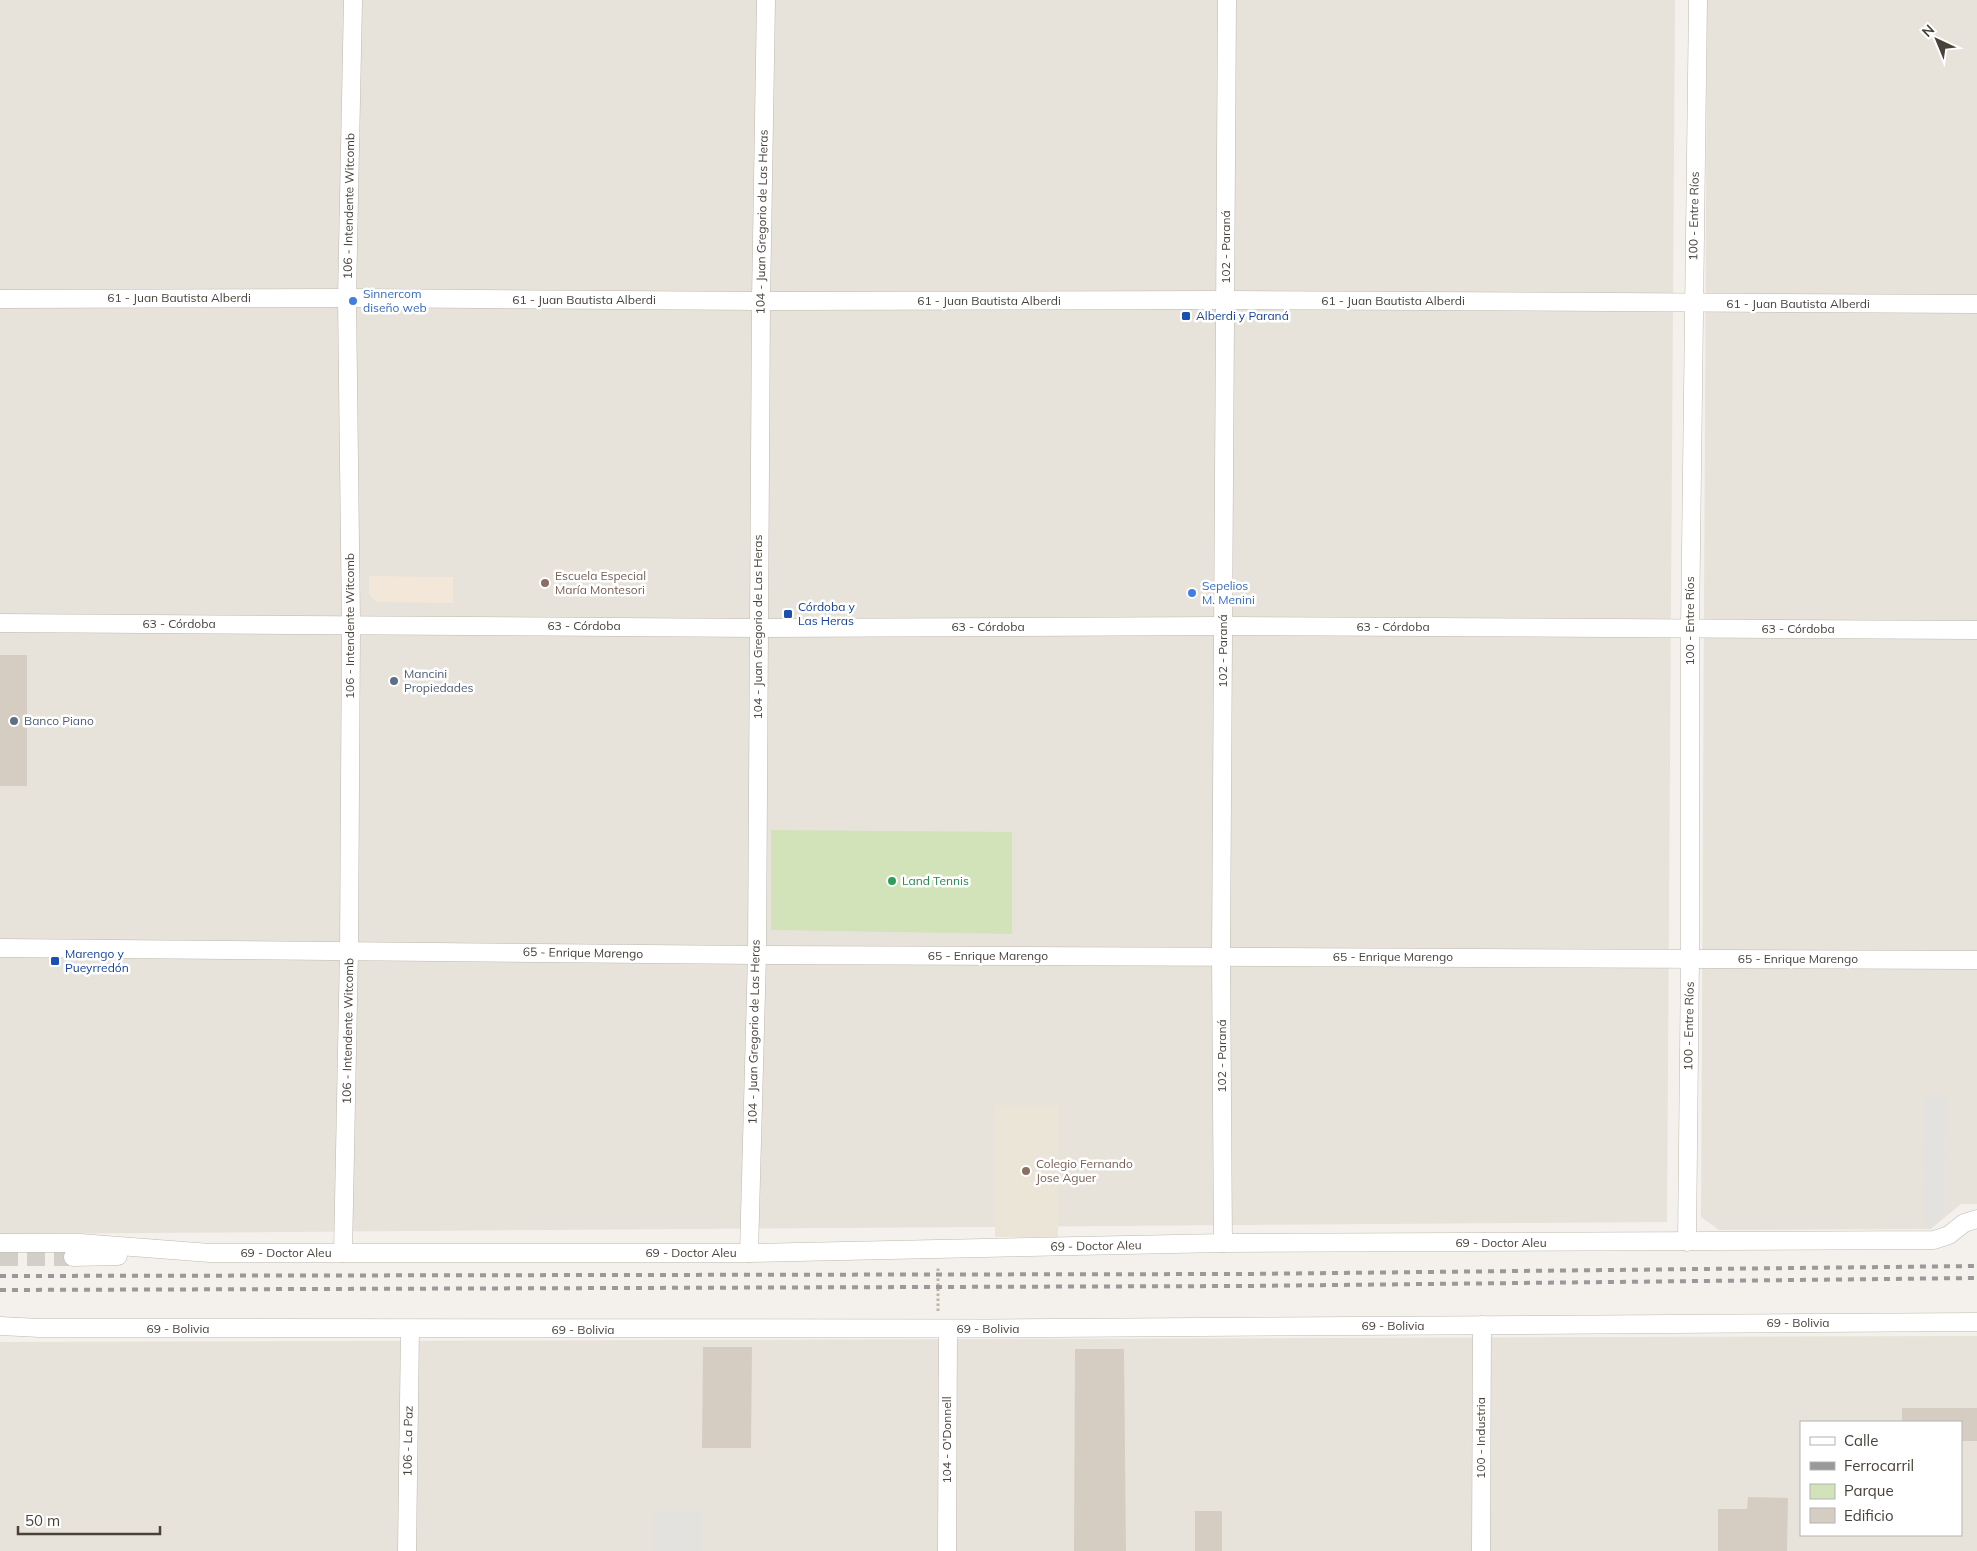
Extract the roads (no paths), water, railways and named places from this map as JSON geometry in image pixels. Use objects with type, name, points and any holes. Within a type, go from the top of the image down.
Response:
[{"type":"street","name":"106 - Intendente Witcomb","points":[[344,1253],[349,950],[351,625],[347,298],[353,0]]},
{"type":"street","name":"104 - Juan Gregorio de Las Heras","points":[[749,1253],[756,955],[760,301],[766,0]]},
{"type":"street","name":"102 - Paraná","points":[[1223,1243],[1221,957],[1227,0]]},
{"type":"street","name":"100 - Entre Ríos","points":[[1687,1242],[1690,958],[1690,629],[1698,0]]},
{"type":"street","name":"61 - Juan Bautista Alberdi","points":[[0,299],[1226,300],[1977,304]]},
{"type":"street","name":"63 - Córdoba","points":[[0,623],[758,628],[1223,626],[1977,630]]},
{"type":"street","name":"65 - Enrique Marengo","points":[[0,948],[756,955],[1977,960]]},
{"type":"street","name":"69 - Doctor Aleu","points":[[73,1257],[210,1253],[749,1253],[1223,1243],[1934,1240],[1949,1235],[1964,1223],[1977,1219]]},
{"type":"street","name":"69 - Doctor Aleu","points":[[0,1243],[80,1243],[210,1253]]},
{"type":"street","name":"69 - Bolivia","points":[[0,1326],[50,1328],[410,1330],[943,1329],[1977,1322]]},
{"type":"street","name":"100 - Industria","points":[[1481,1551],[1482,1325]]},
{"type":"street","name":"104 - O'Donnell","points":[[943,1329],[947,1551]]},
{"type":"street","name":"106 - La Paz","points":[[407,1551],[410,1330]]},
{"type":"tunnel","points":[[0,1257],[73,1257]]},
{"type":"railway","points":[[0,1276],[1243,1274],[1977,1266]]},
{"type":"railway","points":[[0,1290],[1243,1286],[1977,1278]]},
{"type":"place","name":"Sinnercom diseño web","points":[[353,301]]},
{"type":"place","name":"Alberdi y Paraná","points":[[1186,316]]},
{"type":"place","name":"Escuela Especial María Montesori","points":[[545,583]]},
{"type":"place","name":"Sepelios M. Menini","points":[[1192,593]]},
{"type":"place","name":"Córdoba y Las Heras","points":[[788,614]]},
{"type":"place","name":"Mancini Propiedades","points":[[394,681]]},
{"type":"place","name":"Banco Piano","points":[[14,721]]},
{"type":"place","name":"Land Tennis","points":[[892,881]]},
{"type":"place","name":"Marengo y Pueyrredón","points":[[55,961]]},
{"type":"place","name":"Colegio Fernando Jose Aguer","points":[[1026,1171]]}]
